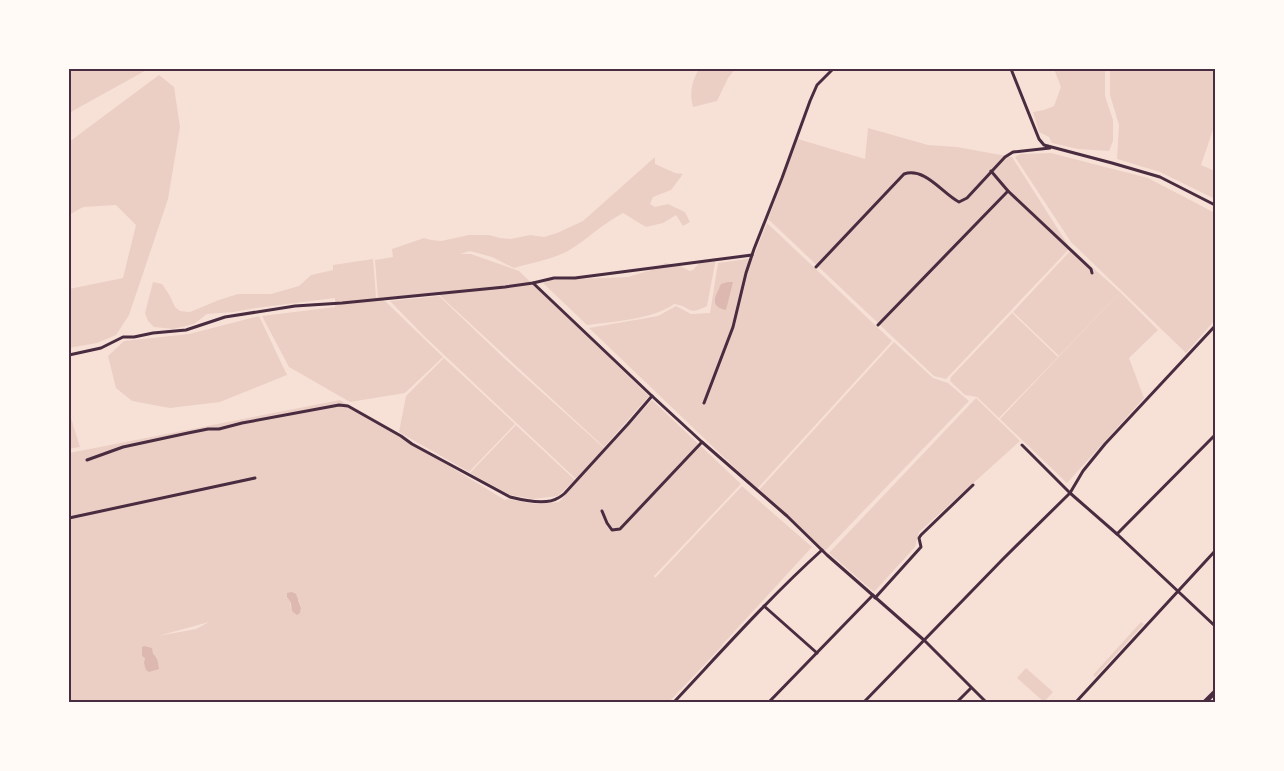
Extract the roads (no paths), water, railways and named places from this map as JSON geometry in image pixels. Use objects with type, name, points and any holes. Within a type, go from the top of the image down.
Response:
[{"type":"main road","points":[[1206,702],[1215,692]]},
{"type":"street","points":[[704,403],[733,327],[752,255],[810,101],[817,85],[833,69]]},
{"type":"street","points":[[1011,69],[1038,139],[1044,146],[1160,177],[1215,205]]},
{"type":"street","points":[[816,267],[904,174],[911,172],[918,174],[933,182],[959,202],[967,198],[1005,157],[1013,152],[1050,148]]},
{"type":"street","points":[[991,172],[1092,273]]},
{"type":"street","points":[[878,325],[1008,191]]},
{"type":"street","points":[[69,355],[101,348],[123,337],[186,330],[225,317],[295,306],[505,287],[554,278],[575,278],[752,255]]},
{"type":"street","points":[[533,283],[702,442],[787,516],[874,597],[925,640],[986,702]]},
{"type":"street","points":[[864,702],[1070,493],[1083,471],[1105,444],[1215,326]]},
{"type":"street","points":[[87,460],[123,447],[339,405],[348,406],[412,444],[510,497],[524,500],[548,501],[559,498],[565,493],[652,396]]},
{"type":"street","points":[[1116,534],[1215,435]]},
{"type":"street","points":[[602,511],[612,530],[620,529],[702,442]]},
{"type":"street","points":[[1022,445],[1070,493],[1215,626]]},
{"type":"street","points":[[69,518],[255,478]]},
{"type":"street","points":[[769,702],[921,547],[919,538],[921,535],[972,485]]},
{"type":"street","points":[[674,702],[764,606],[822,550]]},
{"type":"street","points":[[1076,702],[1215,551]]},
{"type":"street","points":[[764,606],[817,653]]},
{"type":"street","points":[[957,702],[971,688]]}]
